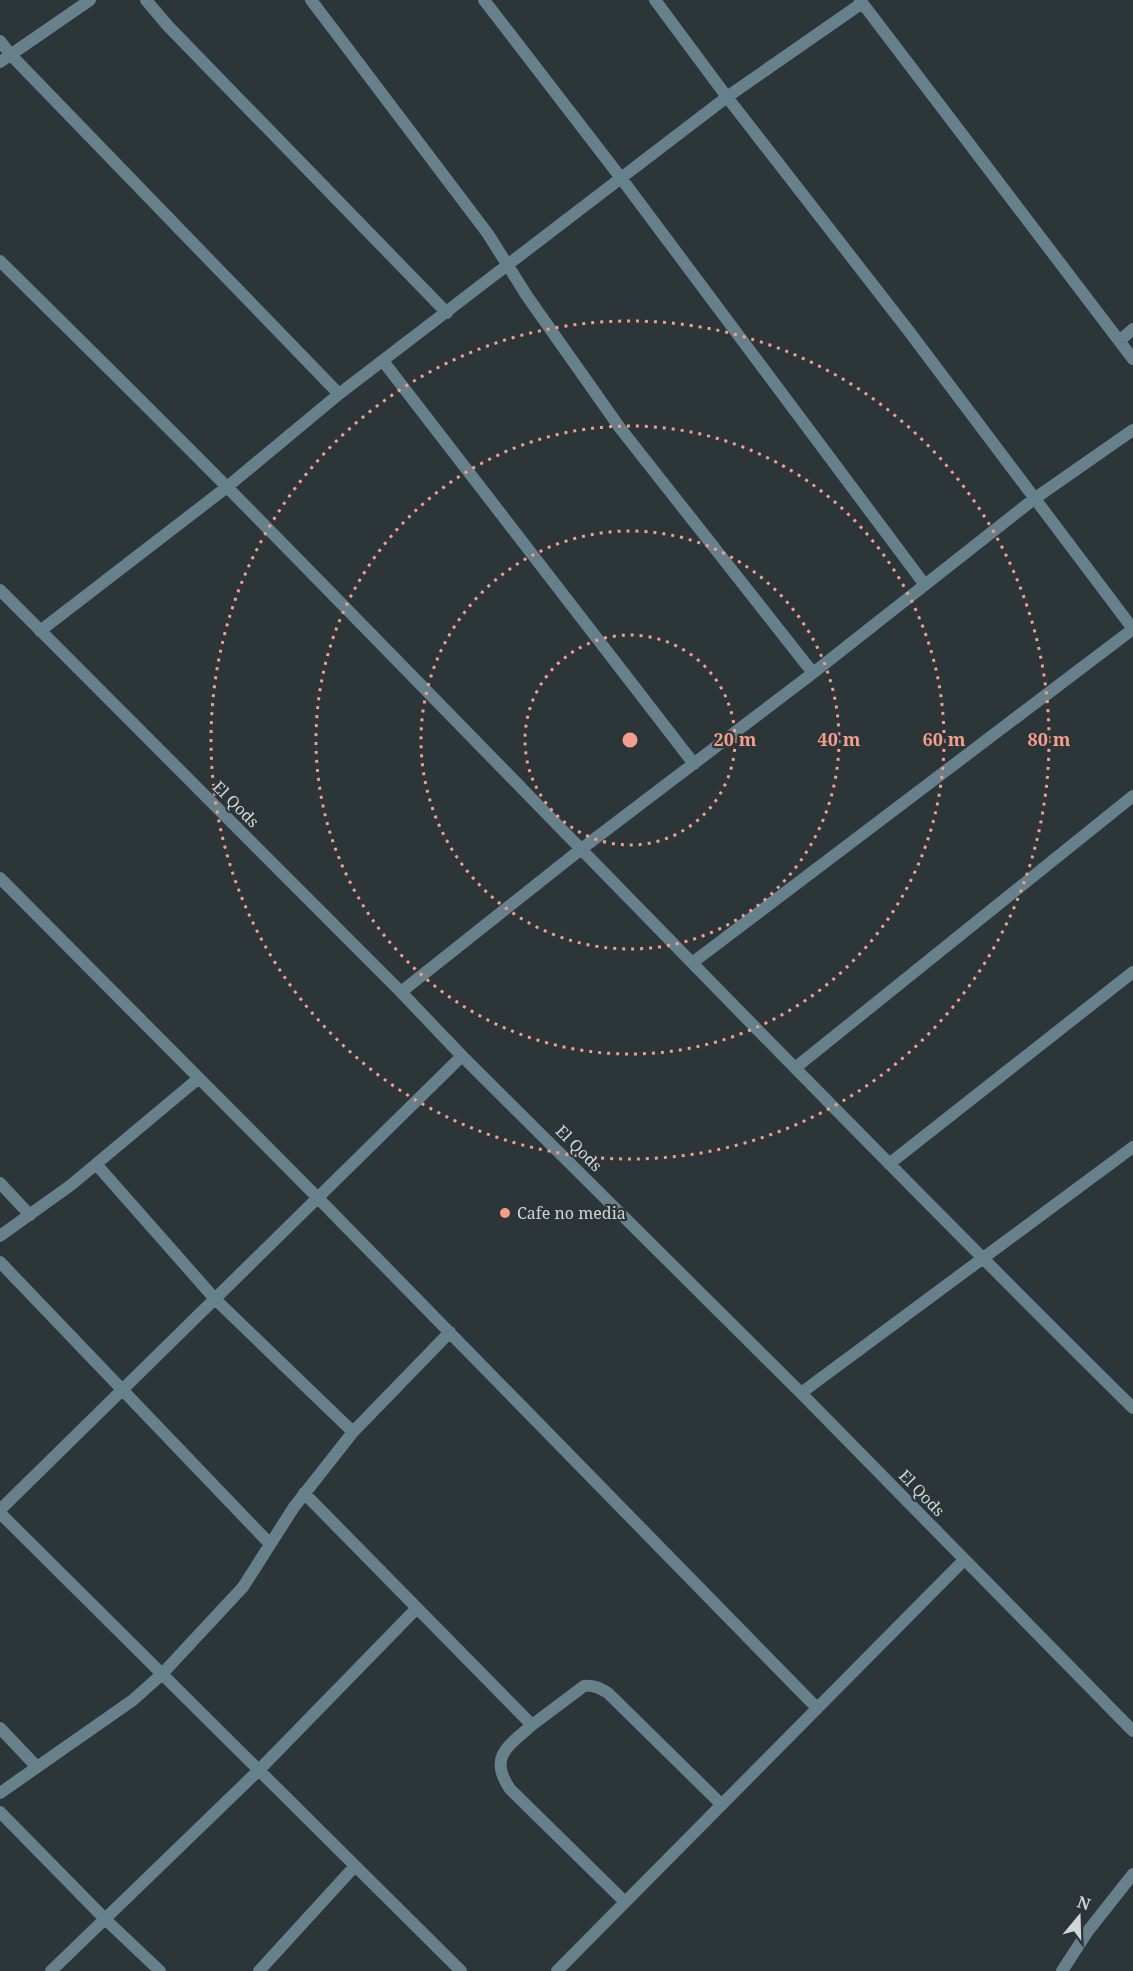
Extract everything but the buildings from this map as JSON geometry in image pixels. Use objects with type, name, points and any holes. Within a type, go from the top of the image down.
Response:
[{"type":"street","points":[[5,58],[90,0]]},
{"type":"street","points":[[146,0],[168,26],[447,312]]},
{"type":"street","points":[[311,0],[465,203],[620,428],[813,673]]},
{"type":"street","points":[[484,0],[621,178],[925,585]]},
{"type":"street","points":[[655,0],[727,98],[908,330],[1133,629],[692,963]]},
{"type":"street","points":[[40,631],[227,487],[382,361],[727,98],[861,1],[1133,359]]},
{"type":"street","points":[[0,41],[5,58],[339,394]]},
{"type":"street","points":[[0,261],[227,487],[982,1259],[1130,1399]]},
{"type":"street","points":[[1119,341],[1133,329]]},
{"type":"street","points":[[382,361],[694,764]]},
{"type":"street","points":[[401,992],[580,850],[813,673],[1034,499],[1133,430]]},
{"type":"street","name":"El Qods","points":[[0,590],[462,1056],[801,1393],[1133,1731]]},
{"type":"street","points":[[795,1068],[1133,796]]},
{"type":"street","points":[[0,878],[450,1332],[816,1707]]},
{"type":"street","points":[[889,1164],[1133,972]]},
{"type":"street","points":[[460,1971],[0,1512],[462,1056]]},
{"type":"street","points":[[0,1236],[71,1185],[199,1078]]},
{"type":"street","points":[[801,1393],[1133,1147]]},
{"type":"street","points":[[96,1164],[215,1299],[353,1432]]},
{"type":"street","points":[[0,1183],[30,1215]]},
{"type":"street","points":[[0,1262],[270,1544]]},
{"type":"street","points":[[0,1792],[133,1700],[162,1674],[243,1587],[303,1493],[353,1432],[450,1332]]},
{"type":"street","points":[[303,1493],[532,1725]]},
{"type":"street","points":[[557,1971],[964,1560]]},
{"type":"street","points":[[51,1971],[259,1770],[417,1608]]},
{"type":"street","points":[[625,1902],[510,1789],[501,1775],[500,1766],[503,1754],[513,1742],[584,1686],[592,1685],[608,1693],[721,1804]]},
{"type":"street","points":[[0,1728],[36,1766]]},
{"type":"street","points":[[0,1812],[105,1919],[160,1971]]},
{"type":"street","points":[[260,1971],[355,1866]]},
{"type":"street","points":[[1062,1971],[1088,1931],[1133,1874]]},
{"type":"place","name":"Cafe no media","points":[[505,1213]]}]
